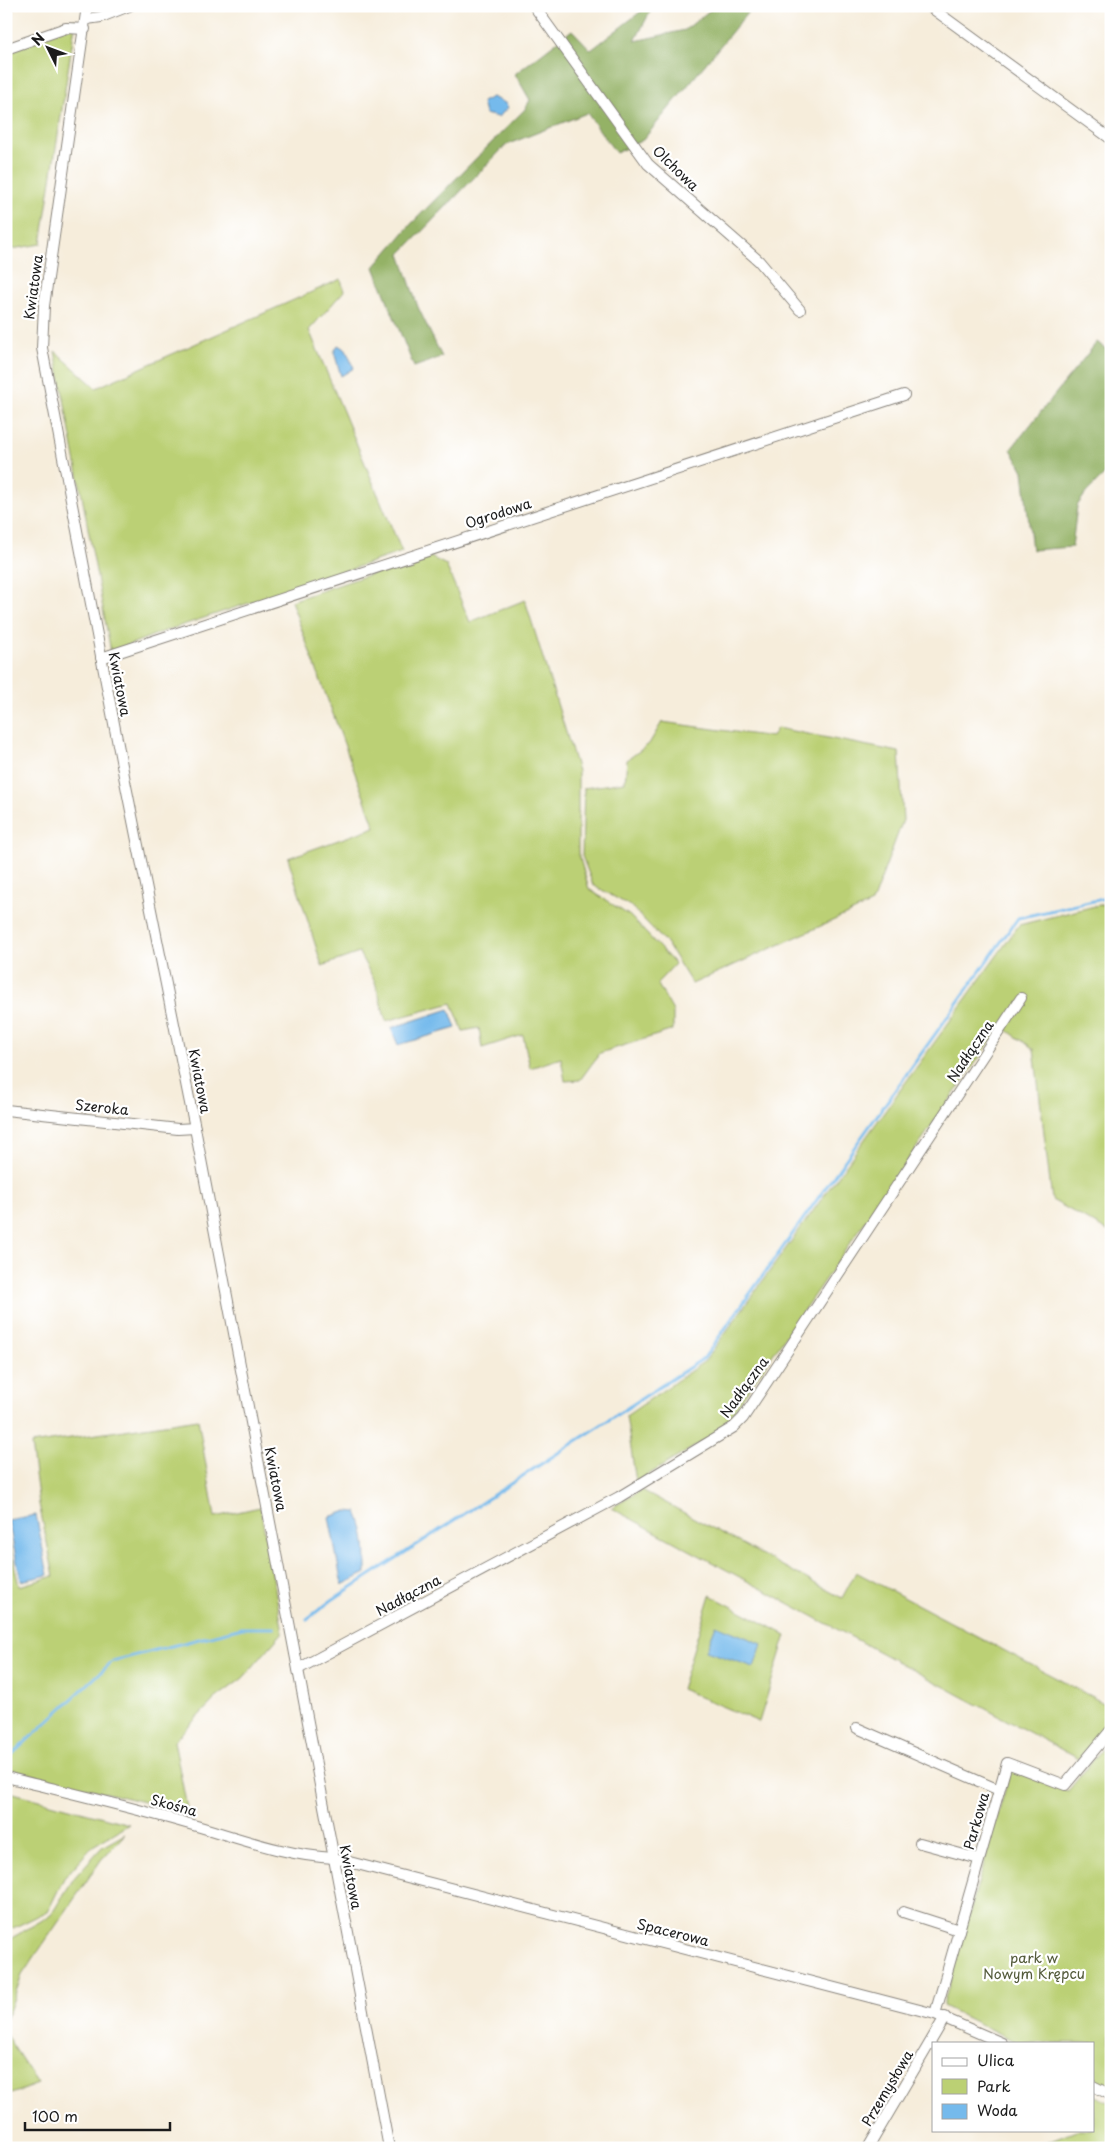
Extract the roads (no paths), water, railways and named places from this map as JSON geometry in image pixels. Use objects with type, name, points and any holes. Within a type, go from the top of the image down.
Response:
[{"type":"street","name":"Kwiatowa","points":[[87,6],[86,24],[75,81],[41,326],[46,376],[195,1128],[389,2148]]},
{"type":"street","points":[[6,49],[66,28],[86,24],[129,6]]},
{"type":"street","name":"Olchowa","points":[[534,6],[648,164],[759,261],[800,310]]},
{"type":"street","points":[[929,6],[1111,139]]},
{"type":"street","name":"Ogrodowa","points":[[101,658],[904,395]]},
{"type":"street","name":"Nadłączna","points":[[298,1669],[619,1497],[734,1427],[748,1410],[1021,998]]},
{"type":"street","name":"Szeroka","points":[[6,1110],[178,1129],[195,1128]]},
{"type":"street","points":[[857,1728],[999,1790]]},
{"type":"street","name":"Parkowa","points":[[940,2016],[959,1930],[1007,1763],[1065,1785],[1111,1730]]},
{"type":"street","name":"Skośna","points":[[6,1777],[149,1812],[284,1850],[334,1858]]},
{"type":"street","points":[[920,1842],[979,1859]]},
{"type":"street","name":"Spacerowa","points":[[334,1858],[940,2016],[1000,2042]]},
{"type":"street","points":[[902,1912],[959,1930]]},
{"type":"street","name":"Przemysłowa","points":[[868,2148],[940,2016]]},
{"type":"street","points":[[1094,2086],[1111,2095]]},
{"type":"water","points":[[492,97],[505,103],[508,108],[498,117],[485,114],[482,102]]},
{"type":"water","points":[[338,345],[346,350],[354,368],[341,376],[334,352]]},
{"type":"water","points":[[449,1009],[456,1028],[398,1045],[391,1028]]},
{"type":"water","points":[[347,1511],[357,1512],[360,1519],[365,1542],[366,1573],[342,1585],[329,1517]]},
{"type":"water","points":[[36,1515],[48,1575],[21,1581],[8,1520]]},
{"type":"water","points":[[716,1625],[762,1644],[754,1667],[706,1651]]},
{"type":"waterway","points":[[307,1619],[332,1600],[704,1358],[1018,918],[1111,897]]},
{"type":"waterway","points":[[6,1760],[113,1661],[242,1628],[274,1628]]},
{"type":"railway","points":[[6,10],[18,6]]},
{"type":"park label","name":"park w Nowym Krępcu","points":[[1034,1965]]}]
